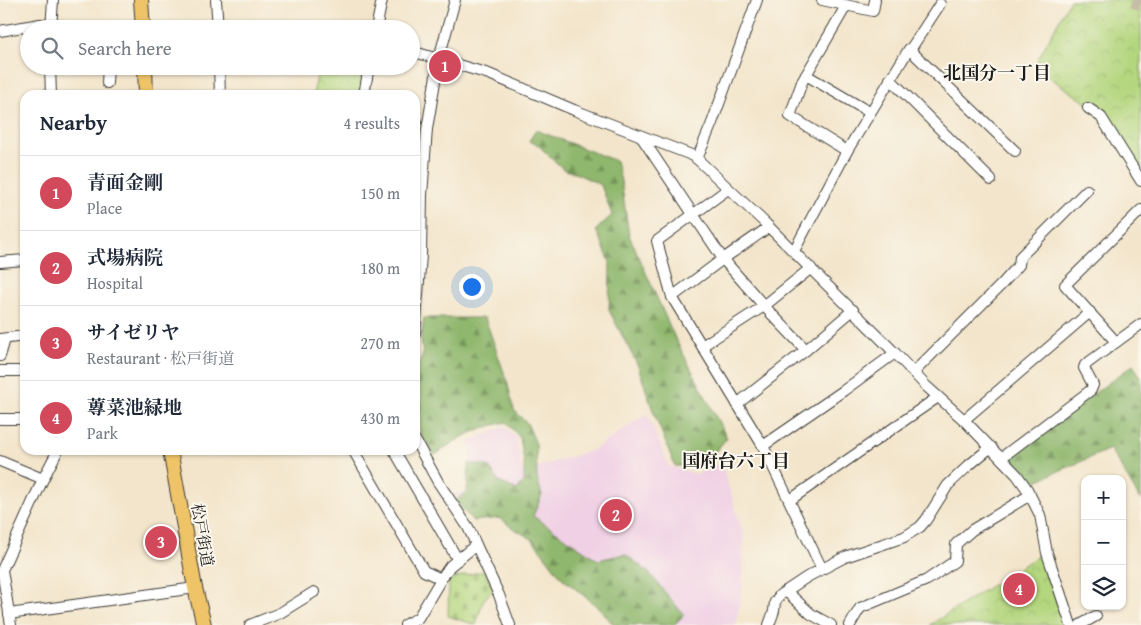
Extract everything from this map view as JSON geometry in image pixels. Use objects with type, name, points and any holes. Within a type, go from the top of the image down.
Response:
[{"type":"main road","points":[[141,0],[142,20]]},
{"type":"main road","points":[[145,75],[146,90]]},
{"type":"main road","name":"松戸街道","points":[[171,455],[195,588],[204,625]]},
{"type":"street","points":[[52,20],[53,0]]},
{"type":"street","points":[[216,0],[217,20]]},
{"type":"street","points":[[378,20],[382,0]]},
{"type":"street","points":[[420,268],[426,129],[439,58],[455,0]]},
{"type":"street","points":[[697,159],[757,0]]},
{"type":"street","points":[[822,0],[872,11],[875,0]]},
{"type":"street","points":[[794,252],[847,151],[890,79],[940,4]]},
{"type":"street","points":[[846,6],[806,75],[790,116],[847,151]]},
{"type":"street","points":[[0,31],[20,28]]},
{"type":"street","points":[[910,50],[1015,151]]},
{"type":"street","points":[[420,53],[489,74],[697,159],[811,268],[938,397],[964,420],[1002,458],[1027,488],[1040,516],[1047,552],[1071,625]]},
{"type":"street","points":[[50,75],[51,90]]},
{"type":"street","points":[[107,75],[107,83]]},
{"type":"street","points":[[219,75],[220,90]]},
{"type":"street","points":[[365,90],[367,75]]},
{"type":"street","points":[[806,75],[870,112]]},
{"type":"street","points":[[890,79],[992,180]]},
{"type":"street","points":[[1088,108],[1101,117],[1141,181]]},
{"type":"street","points":[[640,135],[723,259],[806,350]]},
{"type":"street","points":[[728,189],[657,241],[672,297],[763,446],[822,569]]},
{"type":"street","points":[[914,372],[1002,284],[1019,265],[1020,257],[1087,190]]},
{"type":"street","points":[[1116,342],[1064,285],[1141,210]]},
{"type":"street","points":[[672,297],[769,227]]},
{"type":"street","points":[[0,262],[20,260]]},
{"type":"street","points":[[702,346],[764,306],[811,268]]},
{"type":"street","points":[[737,404],[853,310]]},
{"type":"street","points":[[964,420],[1090,312]]},
{"type":"street","points":[[1002,458],[1091,390],[1093,383],[1084,368],[1141,324]]},
{"type":"street","points":[[0,356],[3,339],[20,337]]},
{"type":"street","points":[[763,446],[843,391],[895,352]]},
{"type":"street","points":[[0,371],[20,371]]},
{"type":"street","points":[[790,500],[938,397]]},
{"type":"street","points":[[0,419],[20,419]]},
{"type":"street","points":[[769,625],[775,602],[786,591],[845,557],[910,534],[926,520],[948,485],[991,447]]},
{"type":"street","points":[[420,449],[438,482],[468,527],[500,595],[510,625]]},
{"type":"street","points":[[11,625],[2,570],[55,455]]},
{"type":"street","points":[[356,455],[424,571],[441,579]]},
{"type":"street","points":[[397,455],[458,560]]},
{"type":"street","points":[[0,460],[43,479]]},
{"type":"street","points":[[850,625],[860,608],[927,580],[951,565],[955,561],[956,544],[972,530],[1030,495]]},
{"type":"street","points":[[405,625],[418,618],[441,579],[458,560],[476,545]]},
{"type":"street","points":[[9,614],[195,588]]},
{"type":"street","points":[[786,591],[810,614],[831,625]]},
{"type":"street","points":[[250,625],[280,613],[314,592]]},
{"type":"street","points":[[1080,625],[1096,616]]},
{"type":"shaded area","points":[[647,414],[669,466],[697,474],[721,462],[744,536],[743,583],[736,625],[625,625],[537,536],[453,494],[471,491],[470,441],[505,427],[516,438],[522,472],[593,450]]},
{"type":"green space","points":[[1070,0],[1141,0],[1141,171],[1116,129],[1104,115],[1036,68],[1036,63]]},
{"type":"green space","points":[[317,75],[365,75],[364,90],[314,90]]},
{"type":"green space","points":[[536,130],[616,161],[629,235],[675,338],[727,438],[712,455],[693,466],[675,466],[638,366],[609,310],[610,262],[596,230],[612,215],[601,185],[563,169],[538,145],[529,141]]},
{"type":"green space","points":[[424,318],[485,318],[507,381],[514,410],[527,423],[536,444],[537,478],[542,495],[533,516],[598,560],[625,554],[649,573],[684,615],[674,625],[614,625],[599,608],[562,578],[532,539],[500,518],[473,521],[455,501],[467,492],[469,463],[488,466],[499,482],[517,490],[524,481],[524,461],[520,438],[506,422],[485,427],[469,434],[435,455],[421,437],[420,432],[420,361],[423,355],[421,338]]},
{"type":"green space","points":[[1133,365],[1141,377],[1141,501],[1110,449],[1029,484],[1006,458]]},
{"type":"green space","points":[[1041,554],[1065,625],[930,625]]},
{"type":"green space","points":[[484,571],[493,589],[483,601],[476,625],[448,616],[449,579]]},
{"type":"tunnel","points":[[1133,0],[1141,3]]},
{"type":"place","name":"青面金剛","points":[[445,66]]},
{"type":"place","name":"式場病院","points":[[616,515]]},
{"type":"place","name":"サイゼリヤ","points":[[161,542]]},
{"type":"place","name":"蓴菜池緑地","points":[[1019,589]]},
{"type":"district","name":"北国分一丁目","points":[[997,73]]},
{"type":"district","name":"国府台六丁目","points":[[736,461]]}]
